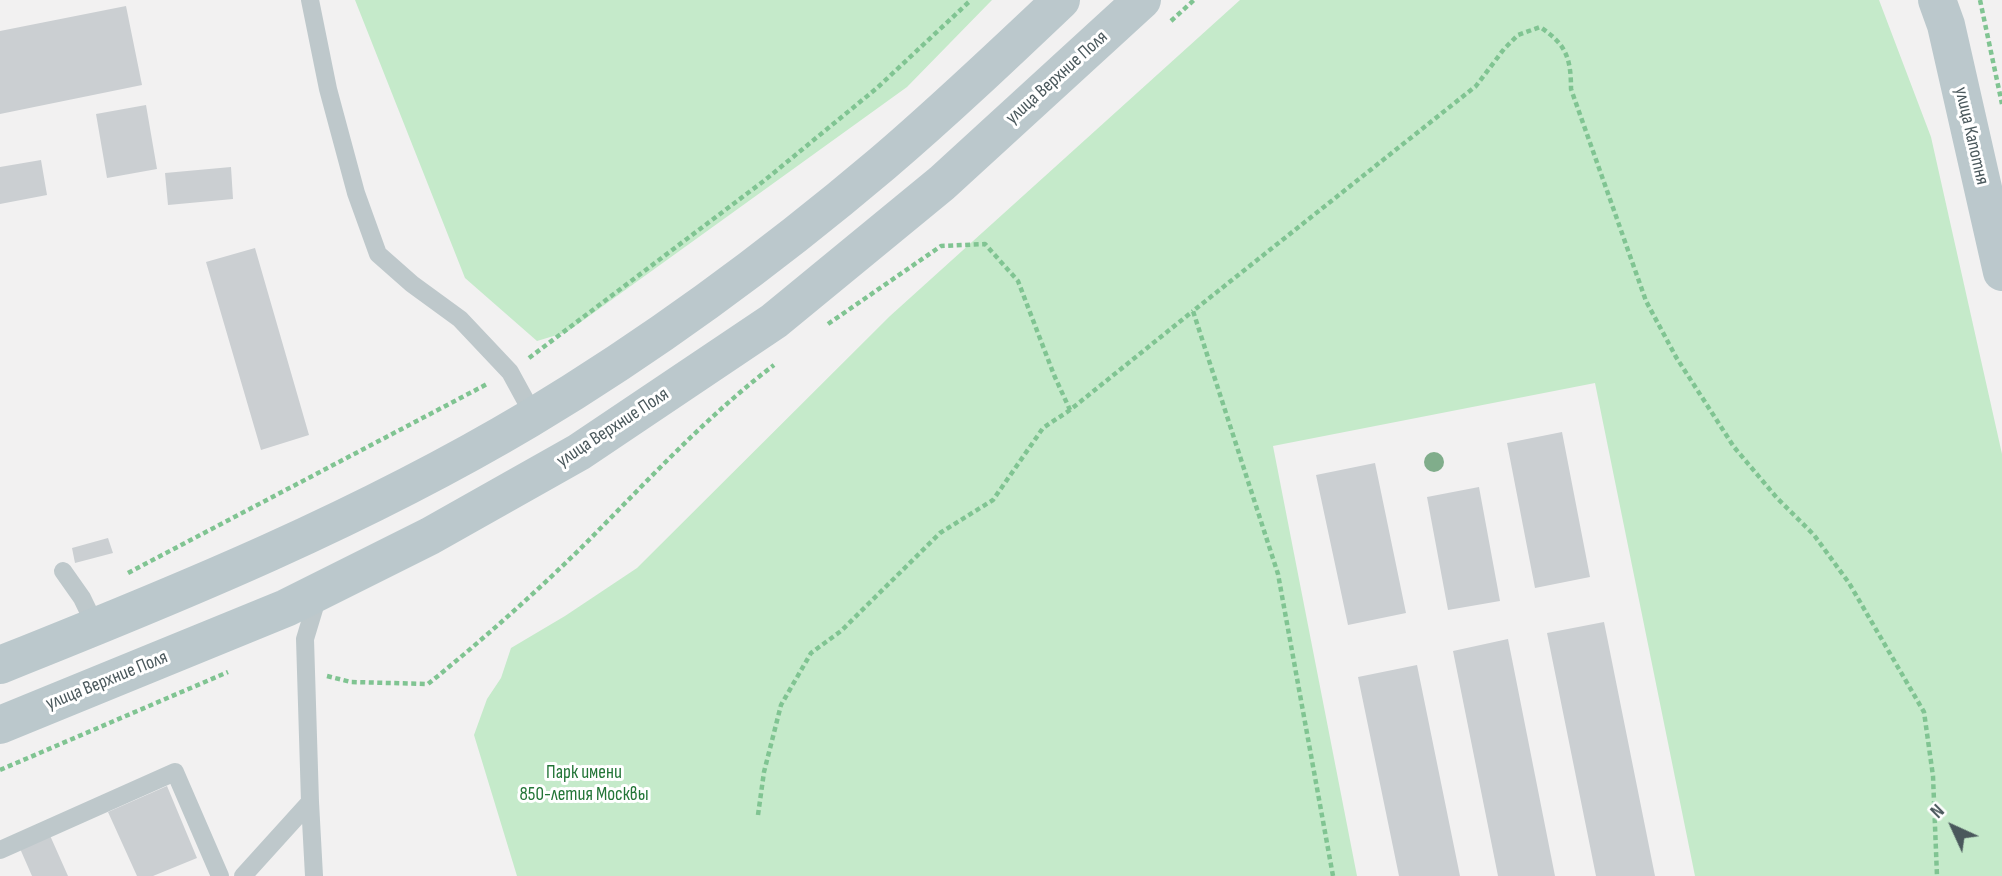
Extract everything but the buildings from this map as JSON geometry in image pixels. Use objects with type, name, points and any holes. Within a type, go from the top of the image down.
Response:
[{"type":"main road","points":[[0,666],[89,612],[268,554],[323,529],[449,464],[534,416],[656,337],[795,235],[886,161],[1061,0]]},
{"type":"main road","name":"улица Верхние Поля","points":[[0,725],[285,608],[430,536],[579,452],[774,321],[942,183],[1142,0]]},
{"type":"main road","name":"улица Капотня","points":[[1937,0],[2002,272]]},
{"type":"lane","points":[[310,0],[328,89],[356,193],[378,254],[412,284],[460,319],[510,372],[534,416]]},
{"type":"lane","points":[[63,571],[89,612]]},
{"type":"lane","points":[[314,876],[305,639],[320,591]]},
{"type":"lane","points":[[0,850],[175,772],[220,876]]},
{"type":"lane","points":[[243,876],[310,802]]},
{"type":"path","points":[[89,612],[510,372],[765,180],[877,88],[971,0]]},
{"type":"path","points":[[1980,0],[2002,105]]},
{"type":"path","points":[[758,815],[764,772],[781,705],[811,653],[841,631],[940,533],[993,500],[1043,429],[1476,86],[1518,35],[1540,27],[1557,39],[1571,64],[1571,89],[1624,244],[1646,301],[1670,346],[1734,447],[1777,498],[1814,536],[1849,583],[1924,712],[1933,776],[1937,876]]},
{"type":"path","points":[[824,328],[941,246],[985,244],[1018,281],[1070,410]]},
{"type":"path","points":[[1193,312],[1278,574],[1333,876]]},
{"type":"path","points":[[306,672],[351,682],[428,684],[577,552],[693,436],[783,359]]},
{"type":"path","points":[[0,769],[229,671]]},
{"type":"green space","points":[[355,0],[992,0],[907,87],[567,332],[537,341],[465,278]]},
{"type":"green space","name":"Парк имени 850-летия Москвы","points":[[1240,0],[1879,0],[1931,137],[2002,454],[2002,876],[1695,876],[1595,383],[1273,446],[1357,876],[517,876],[474,735],[487,699],[501,678],[511,648],[637,568],[890,316]]}]
